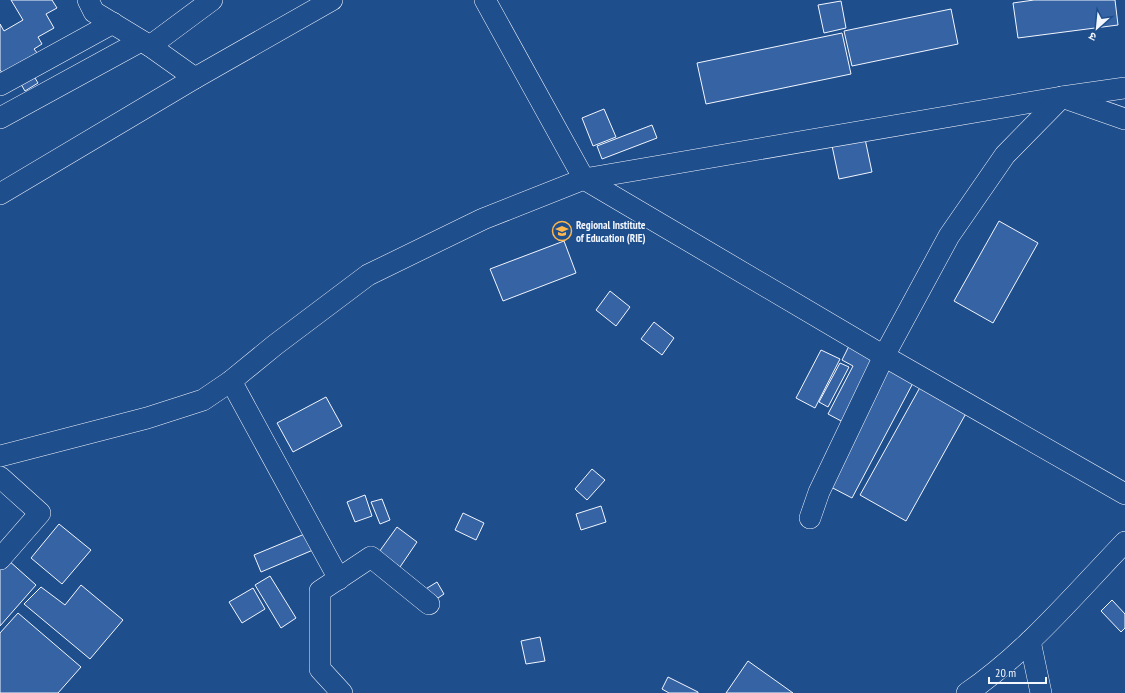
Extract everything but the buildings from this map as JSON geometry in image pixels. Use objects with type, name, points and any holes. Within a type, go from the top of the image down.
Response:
[{"type":"street","points":[[88,0],[94,12],[146,44],[195,78]]},
{"type":"street","points":[[0,118],[146,44],[212,0]]},
{"type":"street","points":[[0,194],[195,78],[332,0]]},
{"type":"street","points":[[485,0],[584,179],[884,356],[1125,494]]},
{"type":"street","points":[[0,85],[112,23]]},
{"type":"street","points":[[0,456],[147,418],[203,400],[231,381],[275,345],[368,275],[483,219],[584,179],[1062,97],[1125,88]]},
{"type":"street","points":[[1062,97],[1125,119]]},
{"type":"street","points":[[810,518],[819,492],[884,356],[949,236],[1005,156],[1062,97]]},
{"type":"street","points":[[231,381],[339,579]]},
{"type":"street","points":[[0,476],[40,513],[0,559]]},
{"type":"street","points":[[967,693],[991,686],[1030,641],[1125,542]]},
{"type":"street","points":[[342,693],[320,669],[320,591],[371,557],[429,604]]},
{"type":"street","points":[[1030,641],[1041,693]]},
{"type":"place","name":"Regional Institute of Education (RIE)","points":[[562,231]]}]
